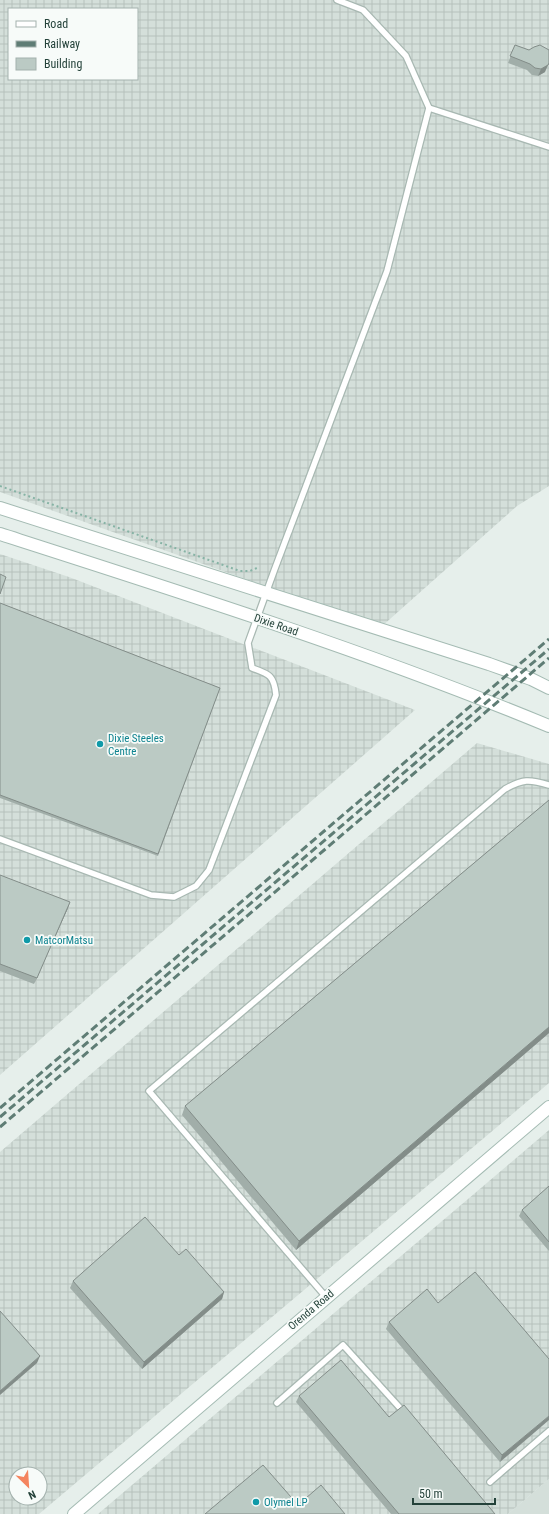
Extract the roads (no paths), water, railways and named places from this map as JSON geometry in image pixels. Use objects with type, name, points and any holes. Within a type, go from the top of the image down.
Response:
[{"type":"main road","points":[[0,508],[489,664],[531,679],[549,688]]},
{"type":"main road","name":"Dixie Road","points":[[0,534],[257,618],[442,685],[549,726]]},
{"type":"main road","name":"Orenda Road","points":[[74,1514],[549,1107]]},
{"type":"lane","points":[[0,839],[151,895],[174,897],[196,886],[209,870],[216,853],[276,695],[275,685],[268,674],[252,668],[248,643],[388,270],[429,108],[406,56],[363,10],[337,0]]},
{"type":"lane","points":[[429,108],[549,147]]},
{"type":"lane","points":[[326,1297],[150,1091],[505,789],[519,782],[535,781],[549,785]]},
{"type":"lane","points":[[277,1403],[343,1345],[400,1408]]},
{"type":"lane","points":[[490,1482],[549,1431]]},
{"type":"railway","points":[[0,1108],[549,639]]},
{"type":"railway","points":[[0,1117],[549,649]]},
{"type":"railway","points":[[0,1127],[549,658]]},
{"type":"place","name":"Dixie Steeles Centre","points":[[100,744]]},
{"type":"place","name":"MatcorMatsu","points":[[27,940]]},
{"type":"place","name":"Olymel LP","points":[[256,1502]]}]
